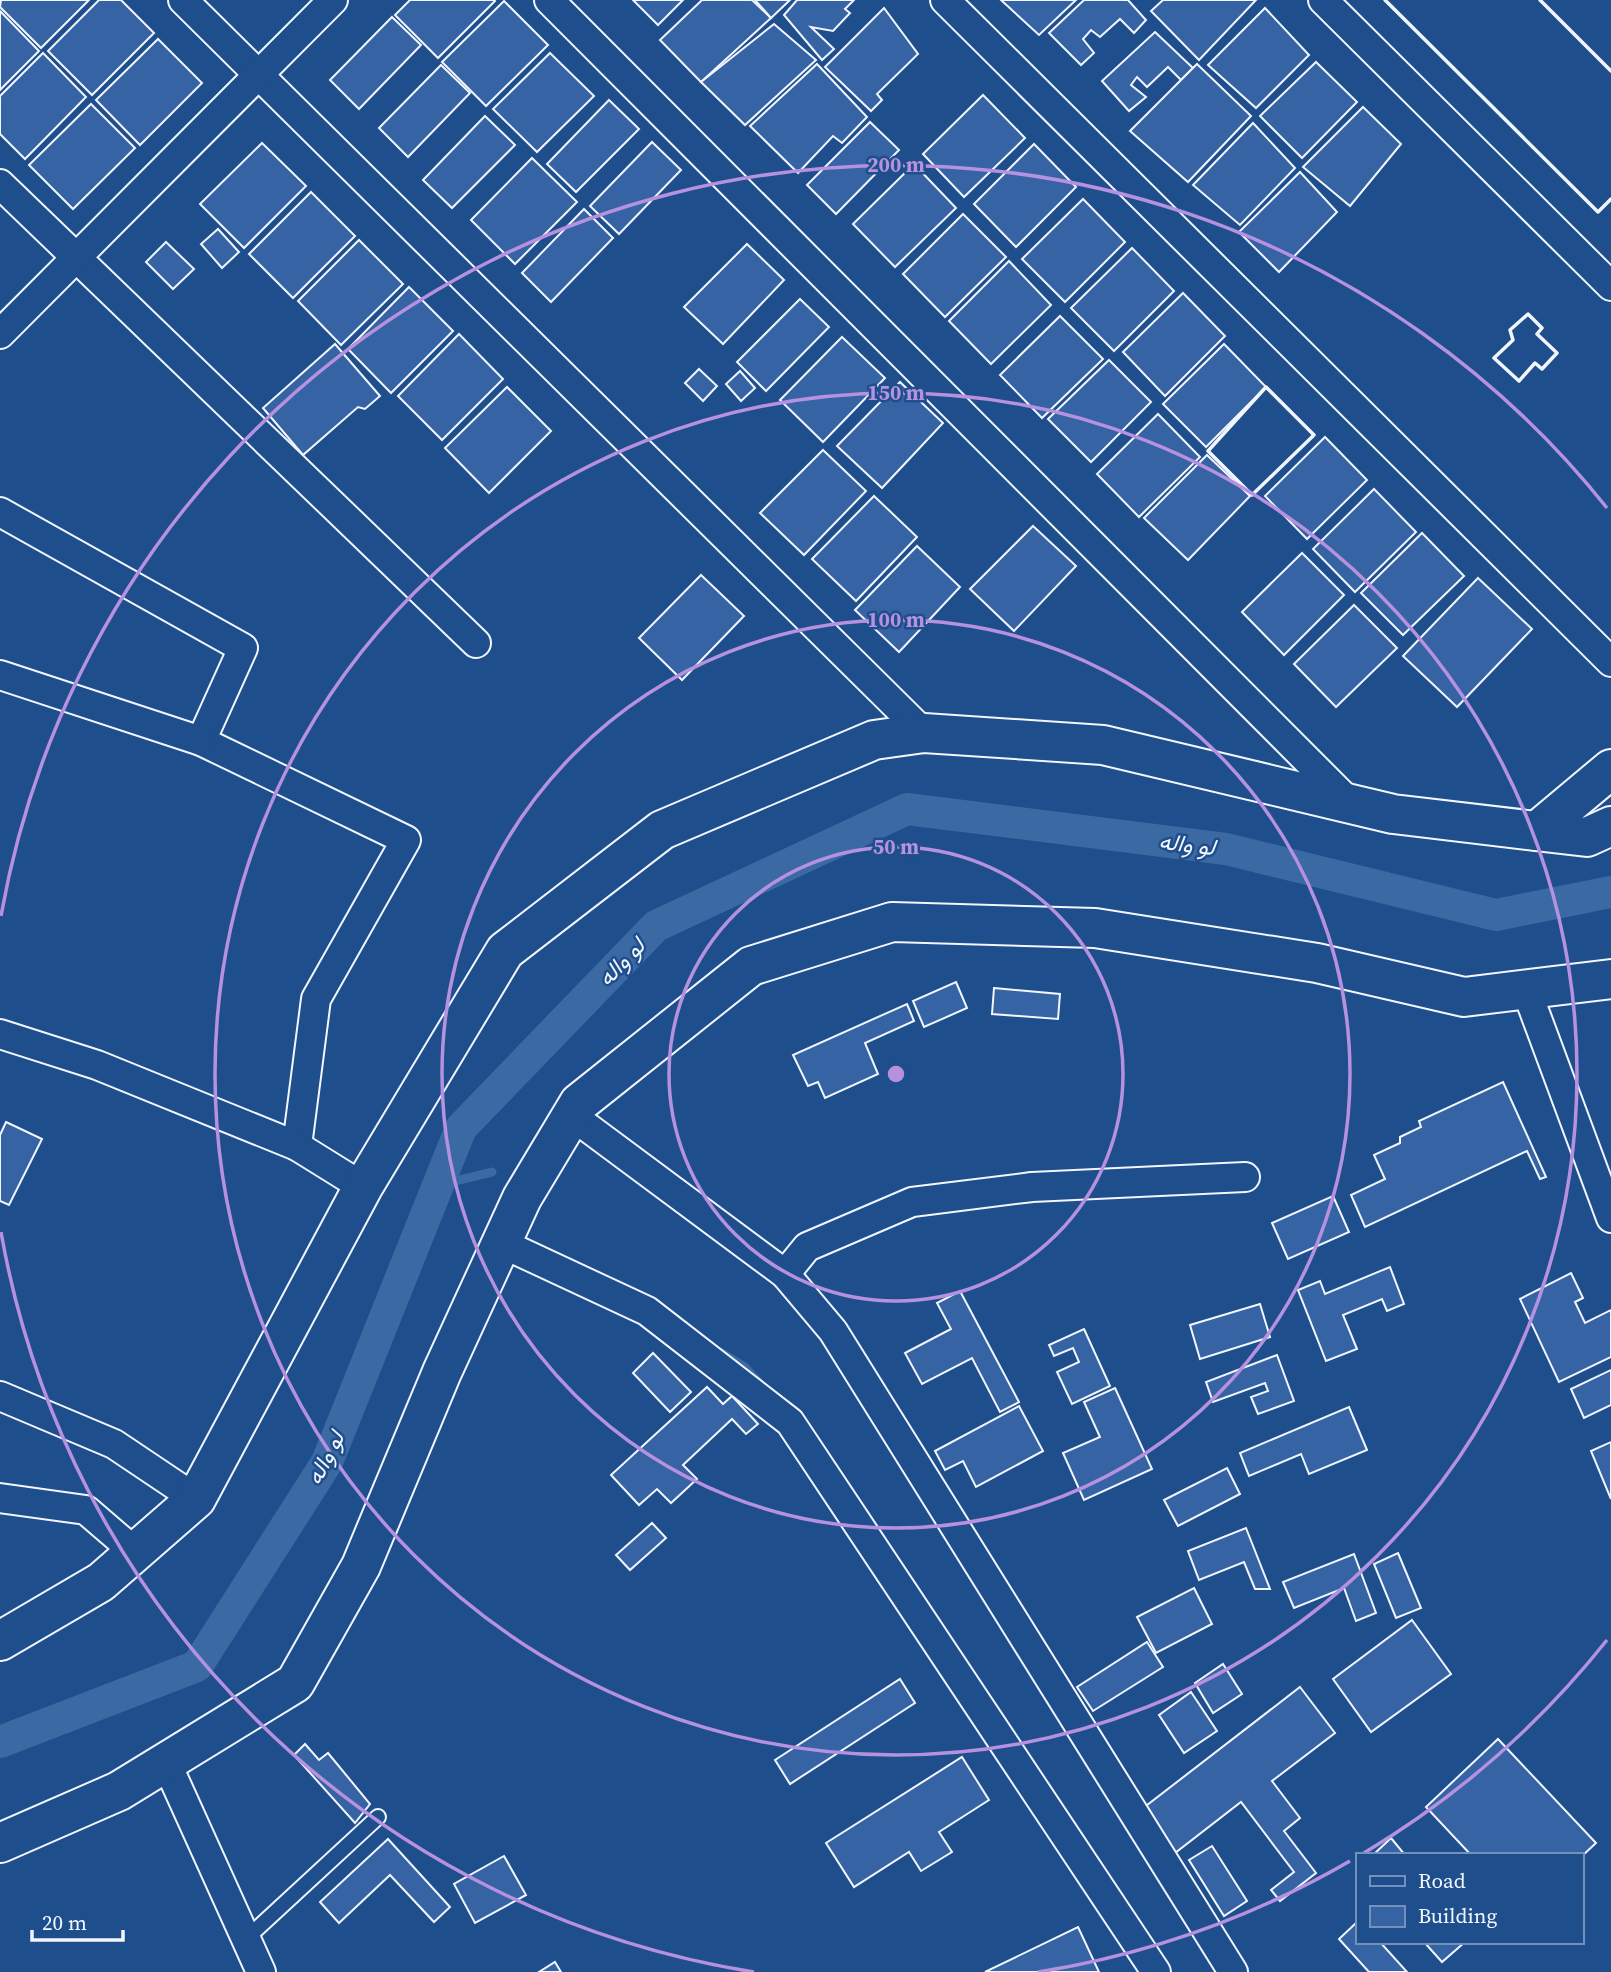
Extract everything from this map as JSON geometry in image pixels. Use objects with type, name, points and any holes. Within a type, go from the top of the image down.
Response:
[{"type":"street","points":[[183,0],[924,733]]},
{"type":"street","points":[[0,334],[333,0]]},
{"type":"street","points":[[550,0],[1352,805]]},
{"type":"street","points":[[945,0],[1611,662]]},
{"type":"street","points":[[1323,0],[1611,286]]},
{"type":"street","points":[[0,184],[476,643]]},
{"type":"street","points":[[0,512],[243,648],[201,741]]},
{"type":"street","points":[[0,675],[201,741],[406,840],[316,999],[298,1146]]},
{"type":"street","points":[[0,1641],[101,1582],[196,1499],[363,1186],[505,951],[662,830],[874,740],[924,733],[1103,745],[1393,814],[1587,837],[1611,827]]},
{"type":"street","points":[[1537,831],[1611,769]]},
{"type":"street","points":[[0,1843],[119,1791],[295,1683],[361,1566],[442,1372],[501,1243],[522,1198],[571,1115],[579,1103],[751,966],[891,922],[1095,928],[1317,963],[1464,997],[1611,979]]},
{"type":"street","points":[[1526,989],[1611,1218]]},
{"type":"street","points":[[0,1034],[97,1065],[298,1146],[363,1186]]},
{"type":"street","points":[[571,1115],[785,1274],[834,1331],[1233,1972]]},
{"type":"street","points":[[785,1274],[807,1247],[912,1202],[1032,1186],[1245,1177]]},
{"type":"street","points":[[501,1243],[647,1311],[790,1422],[1156,1972]]},
{"type":"street","points":[[0,1396],[114,1444],[196,1499]]},
{"type":"street","points":[[0,1499],[86,1510],[135,1552]]},
{"type":"street","points":[[166,1762],[261,1972]]},
{"type":"lane","points":[[247,1938],[378,1817]]},
{"type":"building","points":[[1,0],[89,0],[41,48],[0,7]]},
{"type":"building","points":[[99,0],[121,0],[154,33],[92,95],[48,51]]},
{"type":"building","points":[[410,0],[495,1],[438,58],[395,15]]},
{"type":"building","points":[[633,0],[683,0],[658,25]]},
{"type":"building","points":[[702,0],[752,0],[771,18],[701,82],[660,40]]},
{"type":"building","points":[[755,0],[790,0],[771,18]]},
{"type":"building","points":[[797,0],[854,0],[845,9],[850,13],[833,31],[811,27],[834,49],[822,60],[784,15]]},
{"type":"building","points":[[1001,0],[1076,0],[1039,35]]},
{"type":"building","points":[[1084,0],[1128,0],[1146,20],[1134,33],[1120,19],[1100,37],[1091,30],[1083,39],[1094,53],[1081,65],[1049,33]]},
{"type":"building","points":[[1163,0],[1256,0],[1199,60],[1151,11]]},
{"type":"building","points":[[504,1],[548,45],[486,106],[442,62]]},
{"type":"building","points":[[884,8],[918,54],[877,94],[882,100],[871,111],[825,67]]},
{"type":"building","points":[[1265,8],[1309,55],[1256,108],[1208,65]]},
{"type":"building","points":[[0,11],[39,51],[0,90]]},
{"type":"building","points":[[392,17],[421,45],[359,109],[330,80]]},
{"type":"building","points":[[774,24],[816,60],[745,125],[701,82]]},
{"type":"building","points":[[1155,32],[1193,68],[1181,80],[1168,67],[1147,87],[1137,77],[1131,85],[1146,97],[1129,111],[1102,81]]},
{"type":"building","points":[[158,39],[202,83],[140,145],[96,100]]},
{"type":"building","points":[[43,53],[86,97],[25,159],[0,134],[0,96]]},
{"type":"building","points":[[550,53],[594,96],[537,152],[493,109]]},
{"type":"building","points":[[1316,62],[1357,102],[1302,158],[1260,116]]},
{"type":"building","points":[[817,64],[867,117],[842,143],[833,136],[798,173],[750,126]]},
{"type":"building","points":[[1197,64],[1251,116],[1188,182],[1130,131]]},
{"type":"building","points":[[441,65],[470,93],[408,157],[379,128]]},
{"type":"building","points":[[983,95],[1025,138],[964,197],[923,154]]},
{"type":"building","points":[[609,100],[639,129],[576,192],[547,164]]},
{"type":"building","points":[[91,104],[135,148],[73,209],[29,165]]},
{"type":"building","points":[[1363,107],[1401,144],[1350,206],[1303,167]]},
{"type":"building","points":[[485,116],[515,145],[452,208],[423,180]]},
{"type":"building","points":[[870,122],[899,150],[836,214],[807,185]]},
{"type":"building","points":[[1253,123],[1295,168],[1240,225],[1193,185]]},
{"type":"building","points":[[652,142],[681,170],[619,234],[590,206]]},
{"type":"building","points":[[262,143],[306,186],[244,248],[200,204]]},
{"type":"building","points":[[1034,144],[1076,187],[1016,247],[974,204]]},
{"type":"building","points":[[532,158],[577,202],[515,264],[471,220]]},
{"type":"building","points":[[914,164],[956,208],[895,267],[853,224]]},
{"type":"building","points":[[1300,172],[1337,212],[1279,272],[1239,232]]},
{"type":"building","points":[[311,192],[355,236],[293,298],[249,254]]},
{"type":"building","points":[[1083,199],[1125,242],[1065,302],[1022,259]]},
{"type":"building","points":[[584,209],[613,238],[551,302],[522,273]]},
{"type":"building","points":[[963,214],[1006,257],[945,317],[903,274]]},
{"type":"building","points":[[218,229],[239,252],[222,268],[201,244]]},
{"type":"building","points":[[359,240],[403,284],[341,345],[298,301]]},
{"type":"building","points":[[166,242],[194,269],[173,289],[146,262]]},
{"type":"building","points":[[747,244],[784,280],[723,344],[684,307]]},
{"type":"building","points":[[1132,248],[1174,291],[1114,351],[1071,308]]},
{"type":"building","points":[[1009,261],[1051,305],[991,364],[949,321]]},
{"type":"building","points":[[409,287],[453,331],[391,393],[348,349]]},
{"type":"building","points":[[1183,293],[1225,336],[1165,396],[1123,352]]},
{"type":"building","points":[[800,299],[829,327],[766,391],[737,362]]},
{"type":"building","points":[[1060,316],[1103,359],[1042,418],[1000,375]]},
{"type":"building","points":[[459,334],[503,379],[442,440],[398,396]]},
{"type":"building","points":[[842,337],[885,378],[823,442],[780,400]]},
{"type":"building","points":[[335,344],[380,396],[365,409],[358,407],[303,455],[263,408]]},
{"type":"building","points":[[1224,344],[1266,387],[1206,447],[1163,404]]},
{"type":"building","points":[[1109,360],[1151,402],[1091,462],[1048,419]]},
{"type":"building","points":[[699,369],[717,386],[703,401],[685,383]]},
{"type":"building","points":[[740,371],[755,388],[741,401],[726,384]]},
{"type":"building","points":[[900,382],[943,423],[882,488],[837,446]]},
{"type":"building","points":[[507,387],[551,431],[489,493],[445,448]]},
{"type":"building","points":[[1158,414],[1200,457],[1139,517],[1097,474]]},
{"type":"building","points":[[1325,437],[1367,480],[1307,539],[1265,496]]},
{"type":"building","points":[[823,450],[866,491],[804,555],[760,513]]},
{"type":"building","points":[[1207,455],[1250,496],[1188,560],[1144,518]]},
{"type":"building","points":[[1374,489],[1416,532],[1355,592],[1313,549]]},
{"type":"building","points":[[874,496],[917,537],[856,601],[812,559]]},
{"type":"building","points":[[1033,526],[1076,566],[1014,631],[970,589]]},
{"type":"building","points":[[1422,533],[1464,576],[1403,635],[1361,593]]},
{"type":"building","points":[[917,546],[960,587],[899,652],[855,610]]},
{"type":"building","points":[[1302,553],[1344,595],[1284,655],[1242,612]]},
{"type":"building","points":[[701,575],[744,616],[682,680],[639,638]]},
{"type":"building","points":[[1478,578],[1532,629],[1457,707],[1403,656]]},
{"type":"building","points":[[1354,605],[1397,648],[1336,707],[1294,664]]},
{"type":"building","points":[[956,982],[967,1008],[924,1027],[913,1001]]},
{"type":"building","points":[[994,988],[1060,994],[1058,1019],[992,1014]]},
{"type":"building","points":[[907,1004],[914,1021],[865,1043],[878,1074],[825,1098],[818,1082],[808,1086],[793,1055]]},
{"type":"building","points":[[1503,1082],[1546,1177],[1540,1179],[1527,1151],[1365,1227],[1351,1195],[1385,1179],[1374,1155],[1400,1143],[1400,1137],[1421,1127],[1419,1121]]},
{"type":"building","points":[[6,1122],[42,1139],[9,1205],[0,1201],[0,1135]]},
{"type":"building","points":[[1333,1196],[1349,1232],[1288,1259],[1272,1223]]},
{"type":"building","points":[[1390,1267],[1404,1304],[1387,1311],[1382,1299],[1343,1315],[1357,1349],[1326,1361],[1298,1290],[1320,1281],[1325,1294]]},
{"type":"building","points":[[1571,1273],[1583,1298],[1575,1302],[1585,1323],[1611,1310],[1611,1357],[1559,1382],[1520,1299]]},
{"type":"building","points":[[960,1291],[1019,1402],[1000,1412],[972,1358],[922,1384],[905,1353],[951,1329],[937,1303]]},
{"type":"building","points":[[1260,1304],[1270,1337],[1200,1359],[1190,1325]]},
{"type":"building","points":[[1084,1329],[1110,1386],[1072,1404],[1057,1372],[1079,1362],[1073,1348],[1054,1356],[1049,1345]]},
{"type":"building","points":[[653,1353],[691,1392],[670,1412],[633,1373]]},
{"type":"building","points":[[1277,1355],[1294,1401],[1258,1414],[1251,1397],[1268,1391],[1265,1383],[1213,1402],[1206,1382]]},
{"type":"building","points":[[1611,1370],[1611,1405],[1584,1418],[1571,1389]]},
{"type":"building","points":[[707,1387],[723,1404],[732,1396],[758,1424],[746,1434],[732,1419],[683,1465],[697,1479],[671,1503],[657,1489],[639,1505],[611,1475]]},
{"type":"building","points":[[1115,1388],[1152,1469],[1084,1500],[1063,1453],[1100,1437],[1084,1402]]},
{"type":"building","points":[[1019,1406],[1043,1451],[976,1487],[963,1461],[945,1470],[935,1451]]},
{"type":"building","points":[[1349,1407],[1367,1450],[1309,1474],[1301,1454],[1249,1476],[1240,1453]]},
{"type":"building","points":[[1611,1442],[1611,1499],[1591,1451]]},
{"type":"building","points":[[1227,1468],[1240,1494],[1178,1526],[1164,1500]]},
{"type":"building","points":[[652,1523],[666,1538],[630,1570],[616,1555]]},
{"type":"building","points":[[1246,1528],[1270,1589],[1255,1589],[1244,1562],[1199,1580],[1188,1551]]},
{"type":"building","points":[[1398,1553],[1421,1608],[1396,1618],[1374,1564]]},
{"type":"building","points":[[1354,1554],[1376,1613],[1356,1621],[1344,1588],[1294,1608],[1283,1582]]},
{"type":"building","points":[[1194,1588],[1212,1624],[1156,1653],[1137,1617]]},
{"type":"building","points":[[1412,1620],[1451,1674],[1371,1732],[1333,1679]]},
{"type":"building","points":[[1147,1642],[1163,1667],[1093,1711],[1077,1687]]},
{"type":"building","points":[[1223,1664],[1242,1694],[1213,1713],[1195,1683]]},
{"type":"building","points":[[900,1679],[915,1703],[790,1784],[775,1760]]},
{"type":"building","points":[[1300,1687],[1335,1733],[1272,1781],[1300,1818],[1284,1831],[1316,1873],[1280,1901],[1271,1890],[1294,1872],[1241,1802],[1175,1853],[1142,1809]]},
{"type":"building","points":[[1191,1692],[1217,1731],[1184,1753],[1159,1715]]},
{"type":"building","points":[[1498,1739],[1596,1843],[1583,1855],[1583,1853],[1469,1853],[1426,1807]]},
{"type":"building","points":[[305,1744],[319,1760],[328,1753],[370,1804],[355,1823],[294,1755]]},
{"type":"building","points":[[962,1757],[989,1800],[939,1832],[952,1852],[921,1871],[909,1852],[854,1887],[826,1843]]},
{"type":"building","points":[[1391,1838],[1403,1853],[1375,1853]]},
{"type":"building","points":[[388,1839],[450,1907],[434,1922],[390,1875],[339,1923],[320,1902]]},
{"type":"building","points":[[1212,1846],[1247,1901],[1224,1916],[1189,1860]]},
{"type":"building","points":[[504,1856],[526,1895],[475,1923],[454,1884]]},
{"type":"building","points":[[1356,1923],[1356,1944],[1382,1944],[1407,1972],[1369,1972],[1339,1939]]},
{"type":"building","points":[[1078,1927],[1099,1972],[985,1972]]},
{"type":"building","points":[[1426,1944],[1463,1944],[1442,1962]]},
{"type":"building","points":[[555,1962],[561,1972],[539,1972]]},
{"type":"waterway","name":"لو واله","points":[[0,1742],[197,1666],[327,1462],[461,1128],[656,926],[907,809],[1226,849],[1496,915],[1611,892]]},
{"type":"waterway","points":[[438,1185],[492,1172]]},
{"type":"waterway","points":[[722,1353],[745,1367],[760,1384]]},
{"type":"wall","points":[[1385,0],[1598,212],[1611,199]]},
{"type":"wall","points":[[1540,0],[1611,71]]},
{"type":"wall","points":[[1528,314],[1542,328],[1537,334],[1557,353],[1542,369],[1535,363],[1519,381],[1494,358],[1513,340],[1510,330],[1528,314]]},
{"type":"wall","points":[[1266,387],[1314,435],[1252,495],[1208,451],[1266,387]]}]
